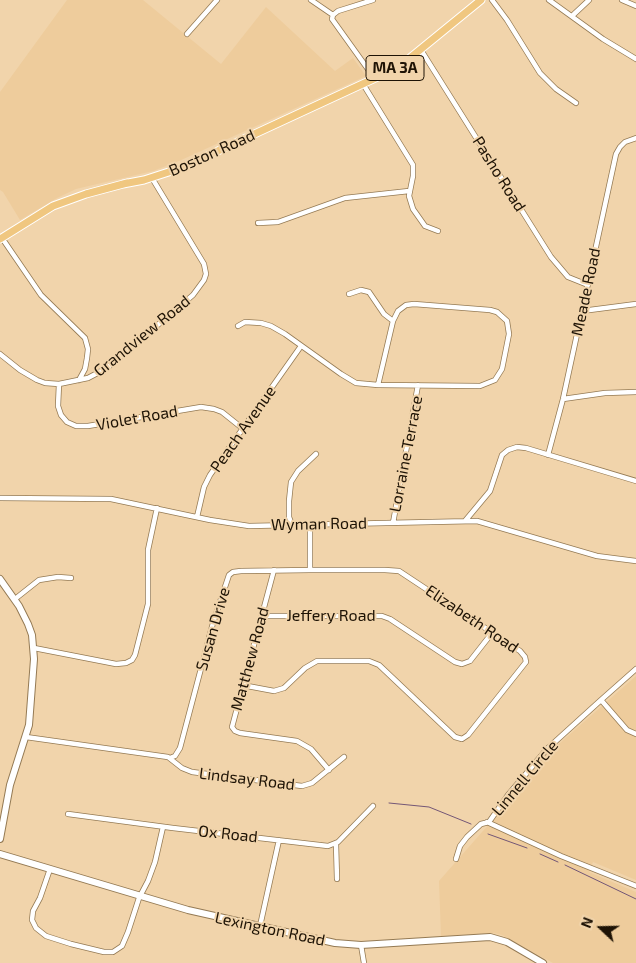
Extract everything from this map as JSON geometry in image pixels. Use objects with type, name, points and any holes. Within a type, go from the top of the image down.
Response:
[{"type":"main road","name":"Boston Road","points":[[1,238],[54,206],[86,194],[171,168],[375,79],[421,50],[481,0]]},
{"type":"main road","name":"Boston Road","points":[[123,184],[152,178],[181,168],[291,119],[297,114]]},
{"type":"street","points":[[187,34],[217,0]]},
{"type":"street","points":[[312,0],[334,15]]},
{"type":"street","points":[[374,0],[338,11],[332,19],[375,79]]},
{"type":"street","points":[[492,0],[513,28],[540,73],[556,89],[576,103]]},
{"type":"street","points":[[549,0],[603,40],[636,59]]},
{"type":"street","points":[[572,16],[589,0]]},
{"type":"street","points":[[622,0],[636,6]]},
{"type":"street","name":"Pasho Road","points":[[421,50],[551,258],[568,277],[588,286]]},
{"type":"street","points":[[363,84],[411,162],[413,174],[409,191],[410,202],[425,226],[438,231]]},
{"type":"street","name":"Meade Road","points":[[548,456],[563,399],[616,154],[625,142],[636,138]]},
{"type":"street","name":"Grandview Road","points":[[0,354],[20,370],[37,380],[59,384],[96,376],[194,295],[201,286],[206,274],[204,264],[152,178]]},
{"type":"street","points":[[258,223],[278,222],[344,198],[409,191]]},
{"type":"street","points":[[1,238],[41,295],[85,338],[88,349],[87,358],[85,370],[79,380]]},
{"type":"street","points":[[349,294],[361,290],[367,291],[373,296],[384,314],[393,320]]},
{"type":"street","points":[[238,326],[245,322],[272,326],[348,379],[361,384],[378,385],[480,386],[495,380],[502,369],[508,346],[509,327],[497,312],[490,310],[408,304],[401,308],[393,320],[378,385]]},
{"type":"street","points":[[582,311],[636,304]]},
{"type":"street","name":"Peach Avenue","points":[[197,517],[204,487],[210,475],[301,346]]},
{"type":"street","name":"Violet Road","points":[[59,384],[58,406],[61,415],[67,422],[76,426],[88,426],[201,407],[222,412],[242,428]]},
{"type":"street","name":"Lorraine Terrace","points":[[393,523],[418,385]]},
{"type":"street","points":[[563,399],[605,393],[636,392]]},
{"type":"street","points":[[465,521],[487,496],[494,483],[500,461],[505,453],[512,448],[521,447],[636,481]]},
{"type":"street","points":[[292,525],[289,501],[292,482],[298,471],[316,454]]},
{"type":"street","name":"Wyman Road","points":[[0,498],[111,499],[234,524],[310,525],[465,521],[488,524],[597,556],[636,561]]},
{"type":"street","points":[[34,648],[116,664],[132,660],[135,655],[148,604],[148,550],[157,508]]},
{"type":"street","points":[[310,525],[310,570]]},
{"type":"street","name":"Matthew Road","points":[[274,570],[232,723],[234,730],[240,733],[297,741],[312,749],[329,770]]},
{"type":"street","name":"Susan Drive","points":[[170,758],[175,756],[180,748],[213,623],[229,575],[236,571],[310,570]]},
{"type":"street","name":"Elizabeth Road","points":[[242,685],[274,691],[284,688],[305,668],[317,661],[369,661],[379,665],[455,737],[462,739],[468,735],[526,662],[525,657],[520,651],[398,571],[310,570]]},
{"type":"street","points":[[14,599],[39,580],[58,577],[71,578]]},
{"type":"street","points":[[0,578],[28,624],[34,648],[31,707],[26,737],[10,785],[0,840]]},
{"type":"street","name":"Jeffery Road","points":[[262,616],[382,616],[396,623],[455,662],[462,664],[470,661],[492,633]]},
{"type":"street","name":"Linnell Circle","points":[[456,859],[460,846],[481,824],[491,819],[508,795],[547,749],[636,669]]},
{"type":"street","points":[[602,700],[627,730],[636,734]]},
{"type":"street","name":"Lindsay Road","points":[[26,737],[170,758],[182,768],[192,772],[300,786],[312,784],[344,757]]},
{"type":"street","points":[[337,879],[336,844],[373,806]]},
{"type":"street","name":"Ox Road","points":[[68,814],[328,846],[336,844]]},
{"type":"street","points":[[487,822],[561,856],[636,886]]},
{"type":"street","points":[[50,869],[40,898],[33,911],[34,925],[46,936],[72,944],[104,952],[117,950],[124,942],[140,895],[148,881],[155,862],[163,827]]},
{"type":"street","points":[[260,926],[279,840]]},
{"type":"street","name":"Lexington Road","points":[[0,854],[197,912],[335,943],[361,945],[490,937],[507,942],[543,963]]},
{"type":"street","points":[[361,945],[364,963]]},
{"type":"shaded area","points":[[67,0],[143,0],[221,64],[266,7],[335,71],[353,58],[366,76],[179,161],[153,171],[76,189],[20,220],[0,190],[0,92]]},
{"type":"shaded area","points":[[636,676],[636,880],[593,862],[589,872],[636,892],[636,963],[553,963],[502,935],[494,933],[441,936],[439,881],[499,814],[544,757]]},
{"type":"waterway","points":[[389,803],[429,807],[471,824]]},
{"type":"waterway","points":[[488,834],[527,848]]},
{"type":"waterway","points":[[540,854],[558,862]]},
{"type":"waterway","points":[[565,865],[636,899]]}]
